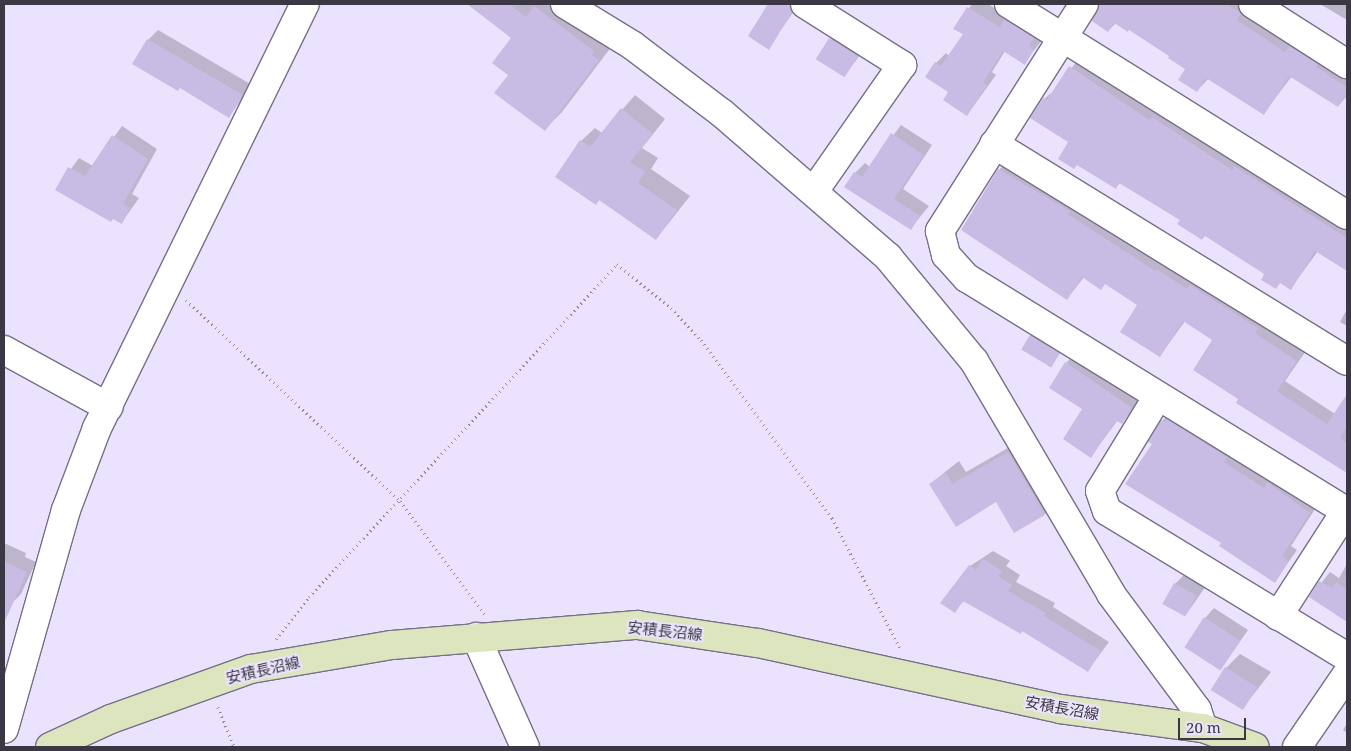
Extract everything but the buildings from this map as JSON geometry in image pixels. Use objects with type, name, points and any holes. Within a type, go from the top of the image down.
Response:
[{"type":"main road","name":"安積長沼線","points":[[50,747],[86,729],[251,669],[392,645],[638,625],[758,644],[1060,709],[1203,728],[1255,747]]},
{"type":"street","points":[[4,729],[66,510],[108,407],[305,4]]},
{"type":"street","points":[[566,4],[632,45],[723,114],[877,246],[974,361],[1111,594],[1197,710],[1203,728]]},
{"type":"street","points":[[805,4],[902,66],[814,192]]},
{"type":"street","points":[[1009,4],[1347,215]]},
{"type":"street","points":[[1084,4],[940,231],[951,263],[967,278],[1346,510],[1278,616]]},
{"type":"street","points":[[1253,4],[1347,64]]},
{"type":"street","points":[[994,144],[1347,361]]},
{"type":"street","points":[[4,350],[108,407]]},
{"type":"street","points":[[1158,396],[1100,491],[1107,511],[1347,657]]},
{"type":"street","points":[[487,637],[525,747]]},
{"type":"street","points":[[1297,747],[1347,674]]},
{"type":"path","points":[[251,669],[309,597],[400,501],[617,264],[671,308],[701,340],[832,518],[907,660],[906,677]]},
{"type":"path","points":[[167,283],[400,501],[487,637]]},
{"type":"path","points":[[208,684],[234,747]]}]
